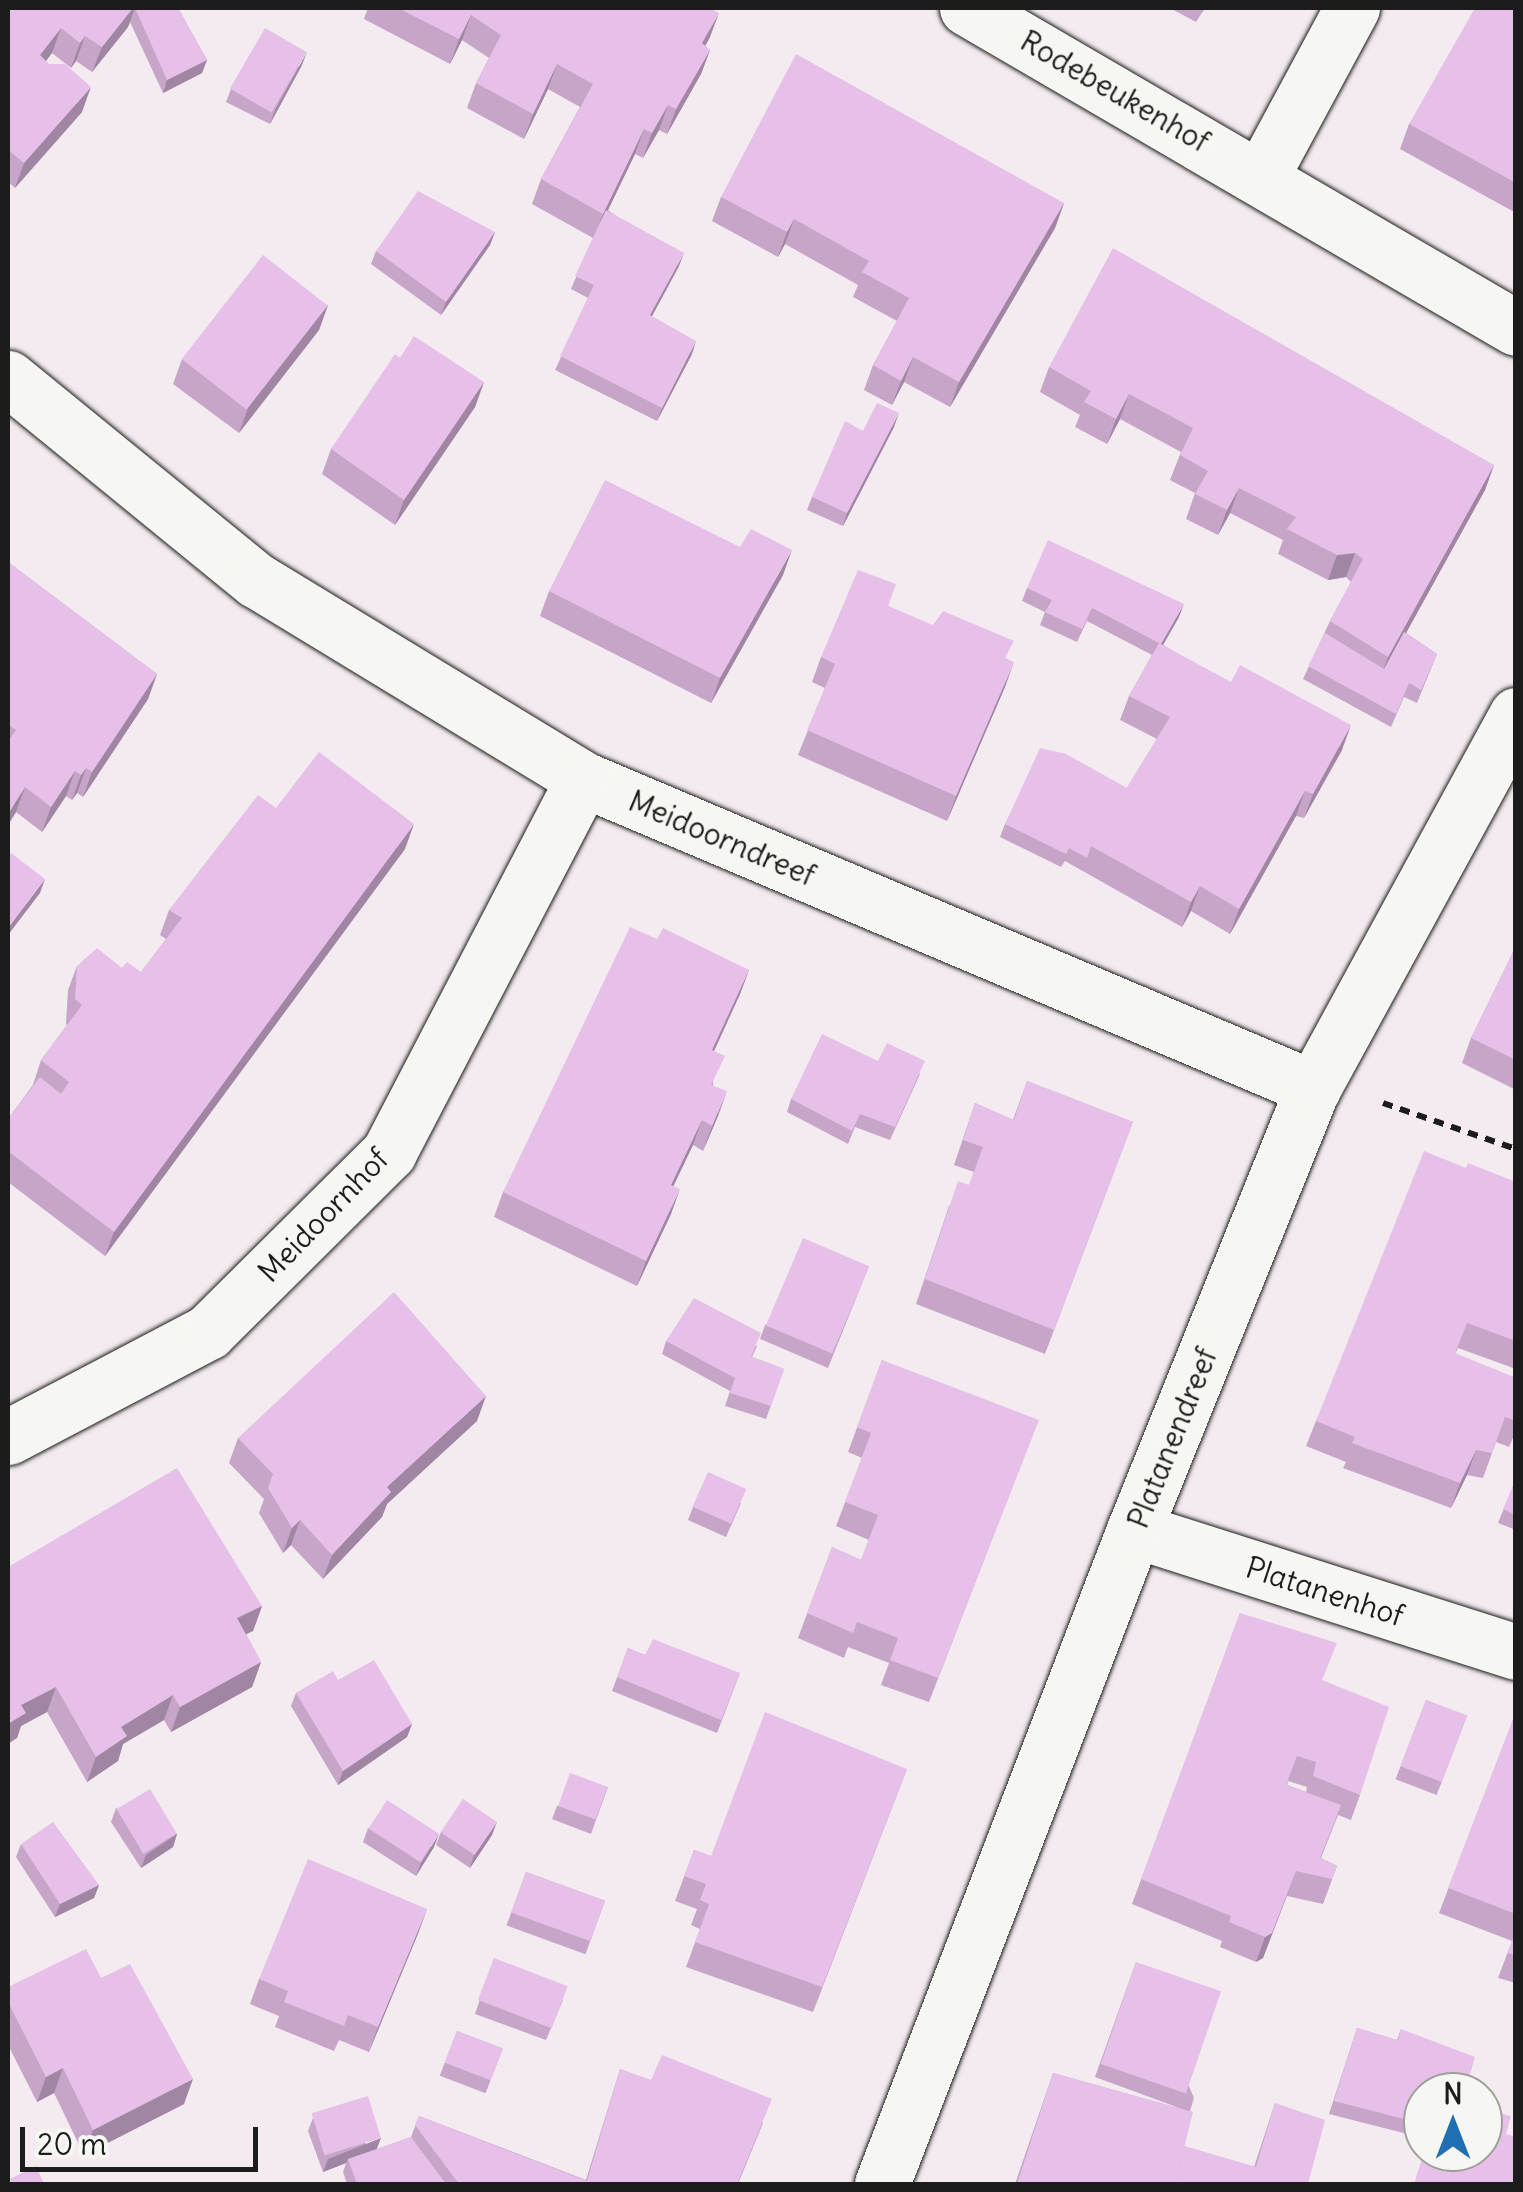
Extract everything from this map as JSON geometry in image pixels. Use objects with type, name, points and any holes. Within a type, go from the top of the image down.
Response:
[{"type":"street","name":"Rodebeukenhof","points":[[967,8],[1262,175],[1516,328]]},
{"type":"street","points":[[1262,175],[1352,8]]},
{"type":"street","name":"Meidoorndreef","points":[[8,378],[256,580],[583,779],[1313,1088]]},
{"type":"street","name":"Platanendreef","points":[[882,2184],[1134,1530],[1313,1088],[1516,716]]},
{"type":"street","name":"Meidoornhof","points":[[8,1438],[208,1332],[389,1152],[583,779]]},
{"type":"street","name":"Platanenhof","points":[[1134,1530],[1516,1652]]},
{"type":"path","points":[[1313,1088],[1401,1107],[1516,1149]]},
{"type":"building","points":[[8,8],[133,8],[102,47],[85,36],[80,43],[61,28],[40,55],[49,64],[65,64],[91,87],[24,163],[8,150]]},
{"type":"building","points":[[135,8],[178,8],[207,60],[167,80]]},
{"type":"building","points":[[398,8],[710,8],[719,13],[702,43],[710,50],[676,109],[668,105],[652,133],[644,129],[603,214],[541,179],[593,84],[557,64],[533,114],[476,83],[501,35],[471,15],[459,39]]},
{"type":"building","points":[[1475,8],[1516,8],[1516,183],[1409,124]]},
{"type":"building","points":[[265,28],[307,52],[272,113],[230,89]]},
{"type":"building","points":[[796,54],[1064,203],[959,382],[913,357],[901,381],[873,365],[909,298],[862,272],[869,261],[794,219],[787,232],[721,197]]},
{"type":"building","points":[[418,191],[495,232],[446,302],[376,251]]},
{"type":"building","points":[[606,210],[684,253],[650,315],[696,341],[662,408],[560,356],[594,285],[575,276]]},
{"type":"building","points":[[1113,248],[1494,465],[1388,657],[1330,621],[1363,559],[1355,553],[1337,555],[1287,529],[1296,517],[1239,488],[1227,510],[1195,494],[1208,471],[1180,455],[1193,428],[1129,394],[1116,419],[1084,402],[1091,391],[1049,367]]},
{"type":"building","points":[[263,255],[328,305],[246,410],[182,359]]},
{"type":"building","points":[[414,336],[484,382],[404,500],[331,449],[395,354],[400,358]]},
{"type":"building","points":[[877,403],[899,413],[847,513],[812,497],[845,421],[863,431]]},
{"type":"building","points":[[605,480],[740,547],[751,529],[792,550],[720,678],[549,591]]},
{"type":"building","points":[[1048,540],[1184,604],[1161,644],[1092,608],[1082,629],[1045,612],[1052,600],[1027,588]]},
{"type":"building","points":[[8,562],[157,674],[92,772],[86,768],[81,775],[75,771],[51,807],[25,787],[8,814],[8,741],[16,730],[8,724]]},
{"type":"building","points":[[858,570],[896,584],[888,606],[933,625],[943,611],[1014,641],[1005,658],[1014,662],[956,796],[807,730],[835,664],[821,657]]},
{"type":"building","points":[[1404,632],[1437,654],[1421,690],[1409,683],[1396,714],[1308,666],[1325,633],[1384,669]]},
{"type":"building","points":[[1159,643],[1231,682],[1240,665],[1351,725],[1313,794],[1305,791],[1239,909],[1200,886],[1191,902],[1091,846],[1170,717],[1129,696]]},
{"type":"building","points":[[1040,748],[1066,754],[1127,788],[1087,858],[1069,848],[1066,854],[1005,824]]},
{"type":"building","points":[[319,752],[414,824],[114,1232],[8,1151],[8,1119],[40,1077],[61,1094],[69,1082],[41,1060],[82,1005],[75,999],[77,966],[97,948],[122,968],[127,962],[141,972],[182,918],[169,910],[258,795],[276,808]]},
{"type":"building","points":[[11,853],[45,879],[8,928],[8,858]]},
{"type":"building","points":[[630,927],[657,939],[663,928],[749,970],[712,1050],[725,1056],[711,1085],[727,1091],[712,1126],[702,1120],[671,1185],[680,1189],[646,1261],[503,1192]]},
{"type":"building","points":[[1516,946],[1516,1060],[1471,1038]]},
{"type":"building","points":[[822,1034],[878,1061],[887,1043],[925,1061],[895,1127],[860,1114],[852,1131],[791,1099]]},
{"type":"building","points":[[1027,1081],[1133,1122],[1054,1330],[925,1279],[958,1181],[969,1185],[983,1147],[963,1140],[975,1103],[1014,1120]]},
{"type":"building","points":[[1424,1151],[1516,1182],[1516,1341],[1467,1323],[1455,1353],[1516,1378],[1516,1421],[1505,1417],[1492,1453],[1476,1450],[1460,1483],[1352,1443],[1355,1437],[1316,1421]]},
{"type":"building","points":[[803,1238],[869,1266],[832,1354],[766,1325]]},
{"type":"building","points":[[394,1292],[486,1396],[387,1487],[391,1492],[332,1555],[300,1520],[292,1528],[268,1488],[273,1474],[238,1438]]},
{"type":"building","points":[[694,1298],[761,1333],[751,1357],[784,1369],[771,1406],[730,1393],[735,1378],[666,1341]]},
{"type":"building","points":[[882,1360],[1039,1420],[938,1678],[890,1660],[898,1638],[857,1622],[853,1633],[807,1613],[832,1547],[861,1560],[878,1515],[845,1502],[871,1433],[857,1427]]},
{"type":"building","points":[[177,1468],[262,1606],[237,1618],[261,1662],[180,1707],[173,1695],[121,1727],[127,1736],[96,1757],[56,1687],[21,1705],[26,1713],[8,1724],[8,1567]]},
{"type":"building","points":[[708,1472],[746,1489],[731,1524],[693,1507]]},
{"type":"building","points":[[1516,1479],[1516,1515],[1503,1509]]},
{"type":"building","points":[[1240,1613],[1337,1643],[1322,1680],[1389,1707],[1360,1795],[1313,1776],[1316,1762],[1297,1756],[1286,1785],[1341,1805],[1320,1858],[1337,1866],[1332,1879],[1296,1871],[1272,1933],[1265,1937],[1229,1922],[1231,1916],[1141,1879]]},
{"type":"building","points":[[653,1639],[740,1673],[721,1720],[617,1677],[628,1648],[645,1655]]},
{"type":"building","points":[[374,1660],[412,1724],[343,1771],[296,1693],[333,1671],[338,1680]]},
{"type":"building","points":[[1426,1700],[1467,1716],[1442,1782],[1401,1766]]},
{"type":"building","points":[[765,1712],[907,1769],[822,1987],[695,1942],[709,1904],[700,1900],[706,1884],[684,1876],[694,1850],[711,1856]]},
{"type":"building","points":[[1516,1718],[1516,1914],[1448,1888]]},
{"type":"building","points":[[570,1773],[608,1787],[596,1820],[558,1806]]},
{"type":"building","points":[[150,1789],[177,1834],[143,1854],[117,1809]]},
{"type":"building","points":[[463,1799],[497,1822],[475,1855],[441,1832]]},
{"type":"building","points":[[387,1800],[439,1834],[420,1862],[368,1829]]},
{"type":"building","points":[[53,1822],[99,1885],[60,1904],[21,1844]]},
{"type":"building","points":[[308,1859],[427,1909],[378,2027],[348,2015],[344,2026],[284,2002],[288,1991],[259,1979]]},
{"type":"building","points":[[526,1872],[605,1901],[590,1941],[511,1912]]},
{"type":"building","points":[[1516,1931],[1516,1955],[1507,1953]]},
{"type":"building","points":[[86,1949],[101,1978],[130,1964],[193,2079],[93,2130],[63,2068],[46,2077],[8,2002],[8,1987]]},
{"type":"building","points":[[494,1958],[568,1986],[552,2028],[478,2000]]},
{"type":"building","points":[[1136,1962],[1221,1991],[1186,2093],[1101,2064]]},
{"type":"building","points":[[1357,2028],[1398,2040],[1401,2029],[1475,2057],[1471,2072],[1403,2072],[1403,2119],[1334,2101]]},
{"type":"building","points":[[457,2031],[503,2049],[491,2080],[445,2063]]},
{"type":"building","points":[[662,2055],[772,2099],[737,2184],[459,2184],[415,2125],[419,2116],[587,2181],[620,2069],[651,2080]]},
{"type":"building","points":[[1053,2073],[1193,2112],[1175,2184],[1017,2184]]},
{"type":"building","points":[[368,2096],[381,2138],[324,2155],[312,2113]]},
{"type":"building","points":[[1275,2103],[1325,2120],[1308,2184],[1175,2184],[1184,2146],[1256,2167]]},
{"type":"building","points":[[1503,2114],[1511,2116],[1506,2134],[1516,2137],[1516,2184],[1414,2184],[1418,2172],[1503,2172]]},
{"type":"building","points":[[411,2137],[446,2184],[357,2184],[348,2159]]},
{"type":"building","points":[[36,2166],[44,2184],[12,2184],[10,2179]]}]
